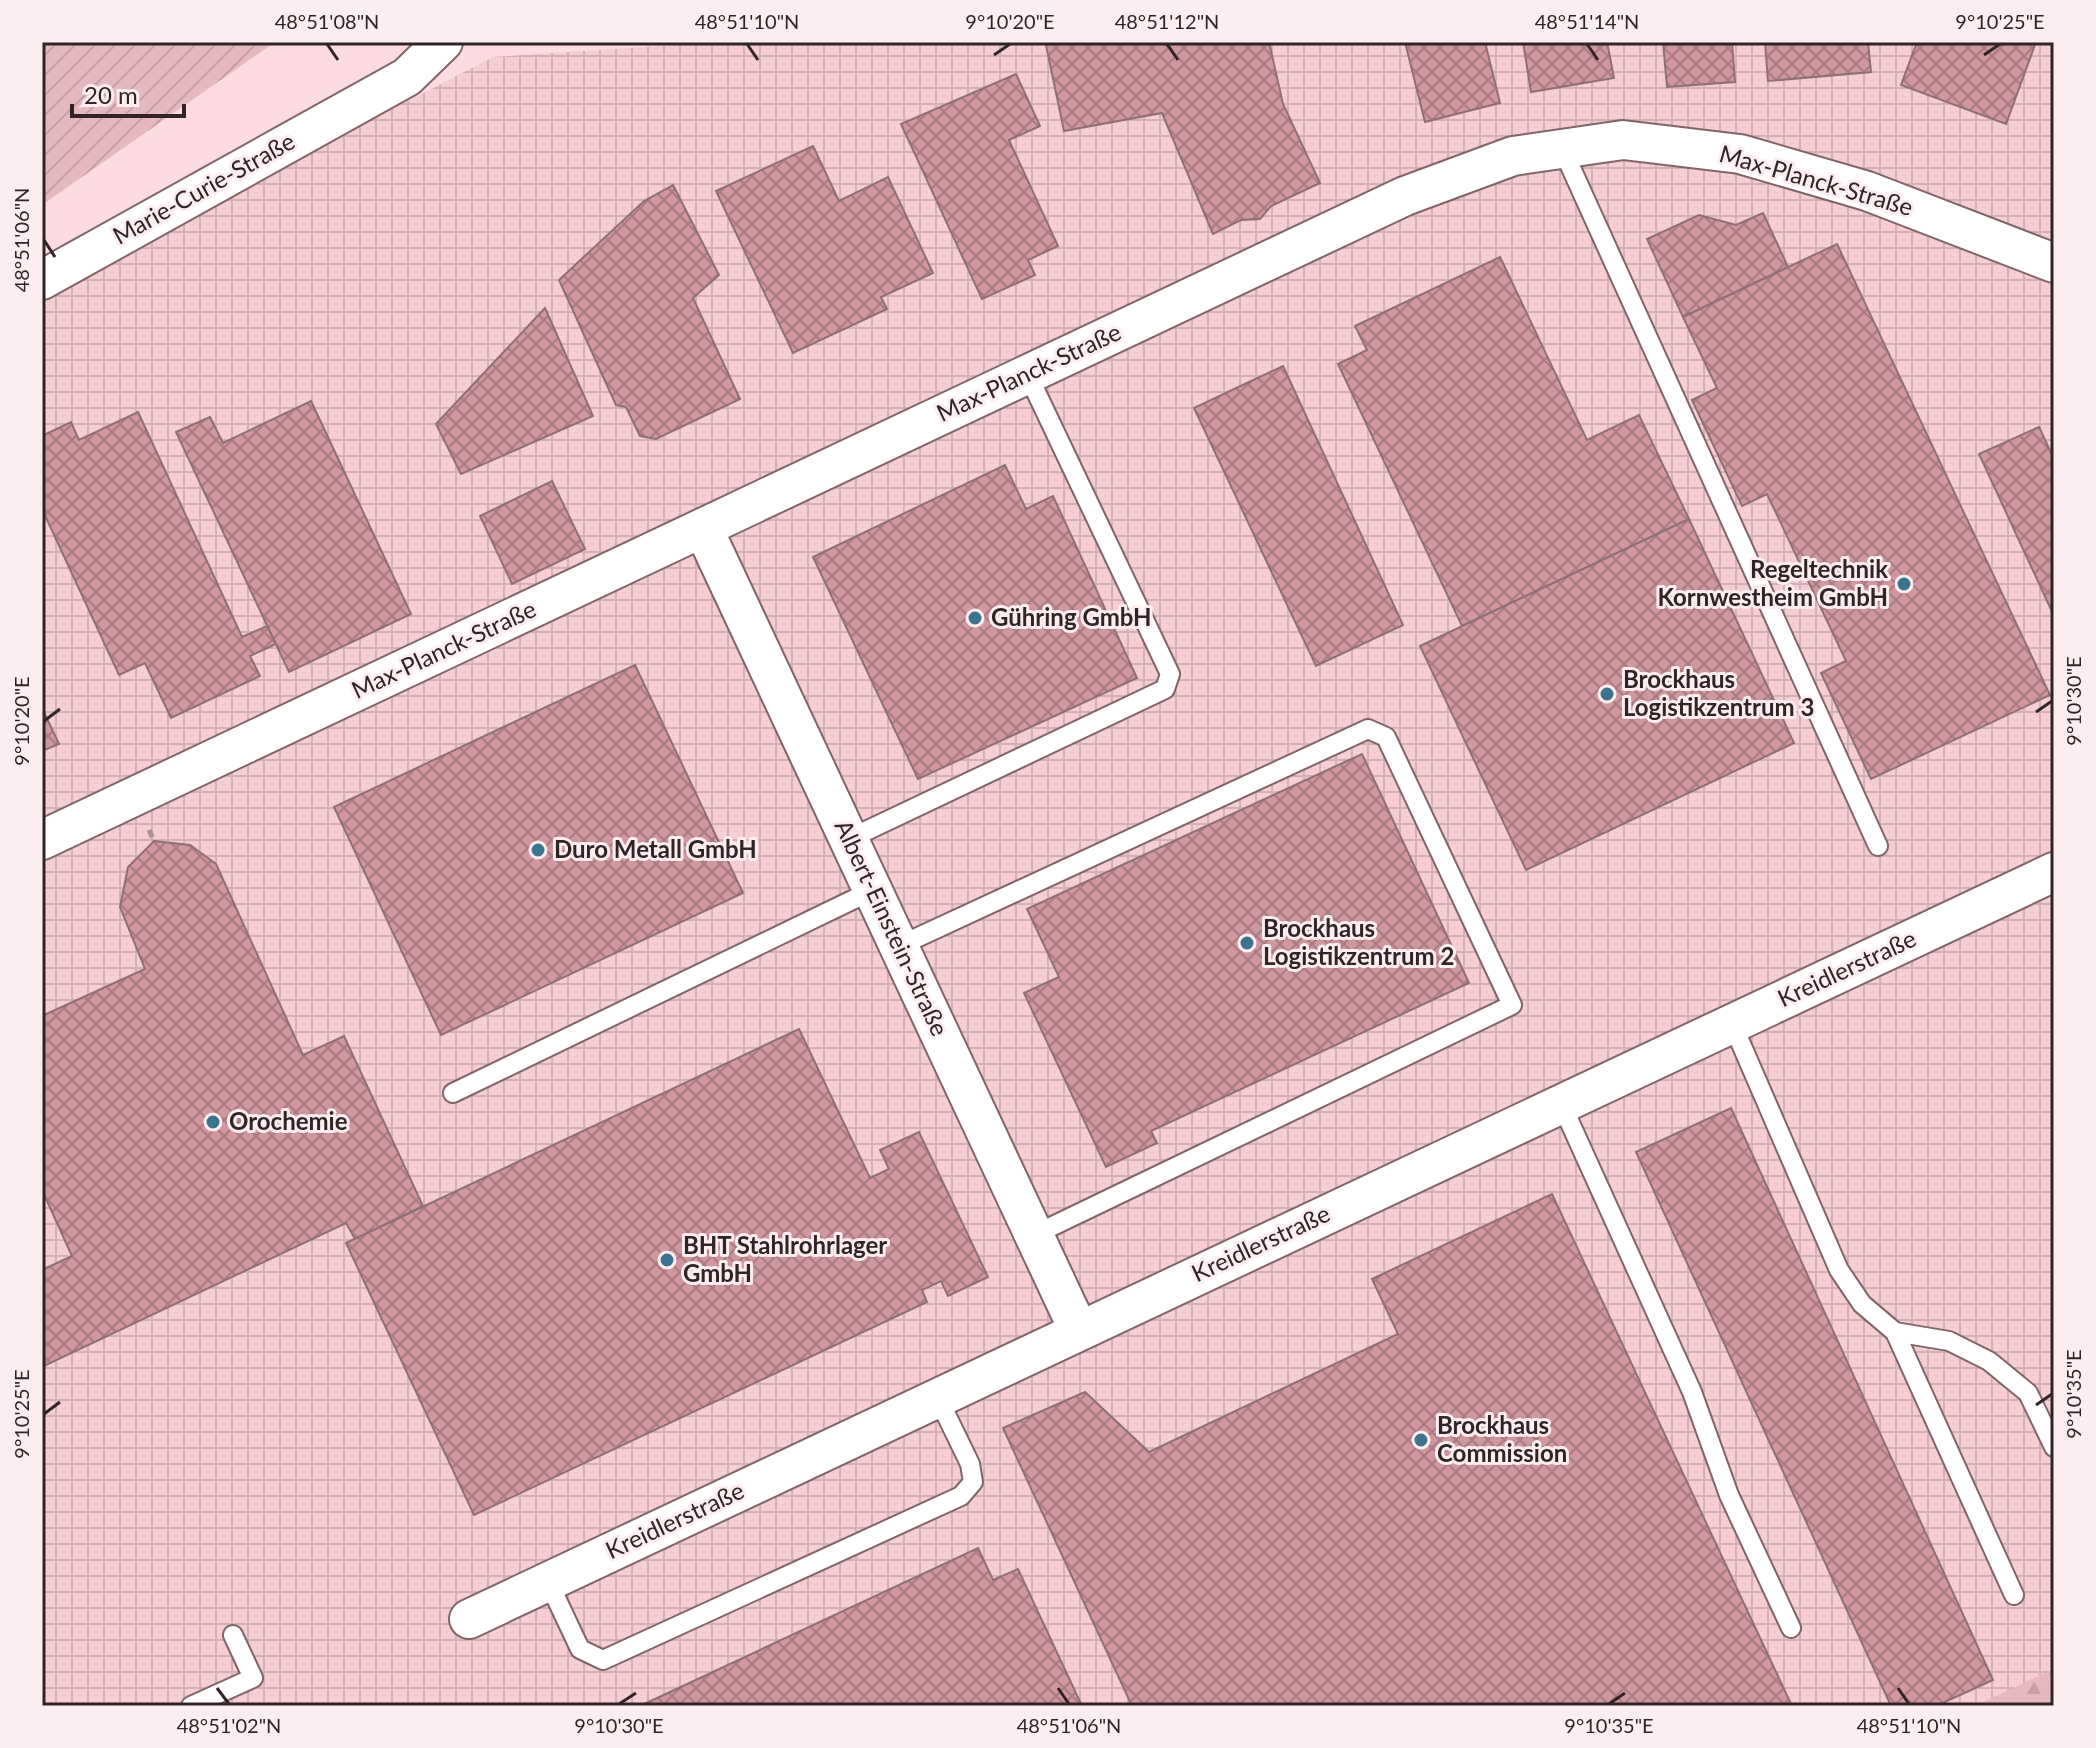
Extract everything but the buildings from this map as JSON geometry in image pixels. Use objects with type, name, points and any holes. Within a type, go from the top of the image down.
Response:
[{"type":"street","name":"Marie-Curie-Straße","points":[[42,280],[407,77],[443,42]]},
{"type":"street","name":"Max-Planck-Straße","points":[[42,840],[1405,196],[1513,156],[1623,140],[1740,154],[1867,191],[2054,263]]},
{"type":"street","name":"Albert-Einstein-Straße","points":[[703,528],[1078,1329]]},
{"type":"street","name":"Kreidlerstraße","points":[[469,1619],[1078,1329],[2054,872]]},
{"type":"lane","points":[[1562,148],[1878,846]]},
{"type":"lane","points":[[849,839],[1165,689],[1170,674],[1027,373]]},
{"type":"lane","points":[[899,946],[1368,729],[1386,737],[1512,1005],[1034,1235]]},
{"type":"lane","points":[[453,1093],[873,890]]},
{"type":"lane","points":[[1732,1023],[1839,1270],[1862,1304],[1895,1332],[2014,1595]]},
{"type":"lane","points":[[1561,1103],[1692,1392],[1729,1495],[1791,1628]]},
{"type":"lane","points":[[1895,1332],[1949,1341],[1989,1361],[2028,1393],[2054,1447]]},
{"type":"lane","points":[[548,1581],[580,1649],[603,1660],[961,1496],[973,1482],[970,1464],[937,1396]]},
{"type":"lane","points":[[191,1706],[253,1678],[233,1635]]},
{"type":"shaded area","points":[[716,42],[2054,42],[2054,1680],[1996,1706],[42,1706],[42,297],[92,264],[493,57]]},
{"type":"green space","points":[[42,42],[275,42],[42,205]]},
{"type":"green space","points":[[2054,1669],[2054,1706],[1975,1706]]},
{"type":"place","name":"Regeltechnik Kornwestheim GmbH","points":[[1904,584]]},
{"type":"place","name":"Gühring GmbH","points":[[975,618]]},
{"type":"place","name":"Brockhaus Logistikzentrum 3","points":[[1607,694]]},
{"type":"place","name":"Duro Metall GmbH","points":[[538,850]]},
{"type":"place","name":"Brockhaus Logistikzentrum 2","points":[[1247,943]]},
{"type":"place","name":"Orochemie","points":[[213,1122]]},
{"type":"place","name":"BHT Stahlrohrlager GmbH","points":[[667,1260]]},
{"type":"place","name":"Brockhaus Commission","points":[[1421,1440]]}]
